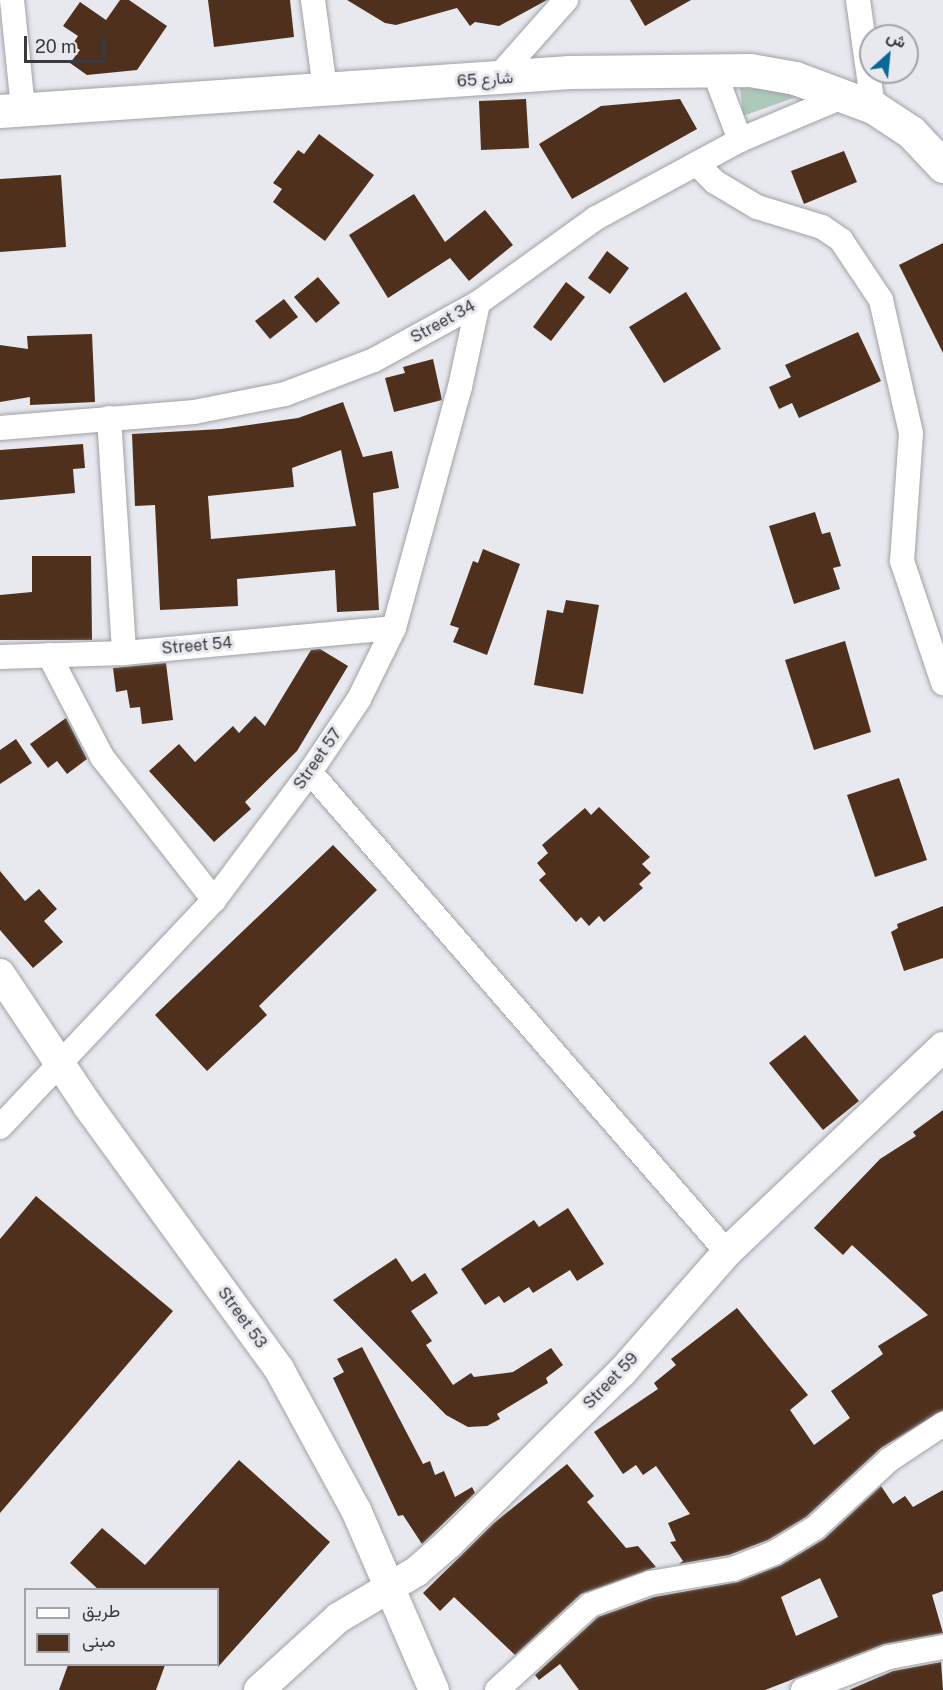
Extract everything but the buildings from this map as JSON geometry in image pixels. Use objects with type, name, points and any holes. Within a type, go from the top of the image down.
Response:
[{"type":"main road","name":"شارع 65","points":[[11,110],[495,80],[570,72],[750,70],[795,78],[858,102],[911,132],[943,166]]},
{"type":"street","points":[[11,110],[12,0]]},
{"type":"street","points":[[313,0],[325,89]]},
{"type":"street","points":[[495,80],[566,0]]},
{"type":"street","points":[[858,0],[858,102]]},
{"type":"street","points":[[714,71],[740,140]]},
{"type":"street","name":"Street 34","points":[[0,428],[194,412],[285,394],[374,360],[478,303],[596,218],[740,140],[858,102]]},
{"type":"street","points":[[697,164],[715,182],[757,207],[822,226],[841,240],[881,300],[912,434],[903,561],[943,683]]},
{"type":"street","name":"Street 57","points":[[0,1127],[214,900],[310,772],[359,699],[394,628],[460,387],[478,303]]},
{"type":"street","points":[[109,418],[124,653]]},
{"type":"street","name":"Street 54","points":[[0,657],[124,653],[394,628]]},
{"type":"street","points":[[49,655],[102,757],[214,900]]},
{"type":"street","points":[[310,772],[727,1252]]},
{"type":"street","name":"Street 53","points":[[0,974],[279,1369],[356,1510],[434,1690]]},
{"type":"street","name":"Street 59","points":[[259,1690],[338,1618],[389,1587],[448,1543],[614,1380],[727,1252],[943,1047]]},
{"type":"street","points":[[497,1690],[590,1605],[650,1583],[733,1569],[774,1552],[815,1528],[889,1460],[943,1424]]},
{"type":"street","points":[[803,1690],[889,1657],[943,1647]]},
{"type":"green space","points":[[740,88],[810,92],[743,116]]}]
